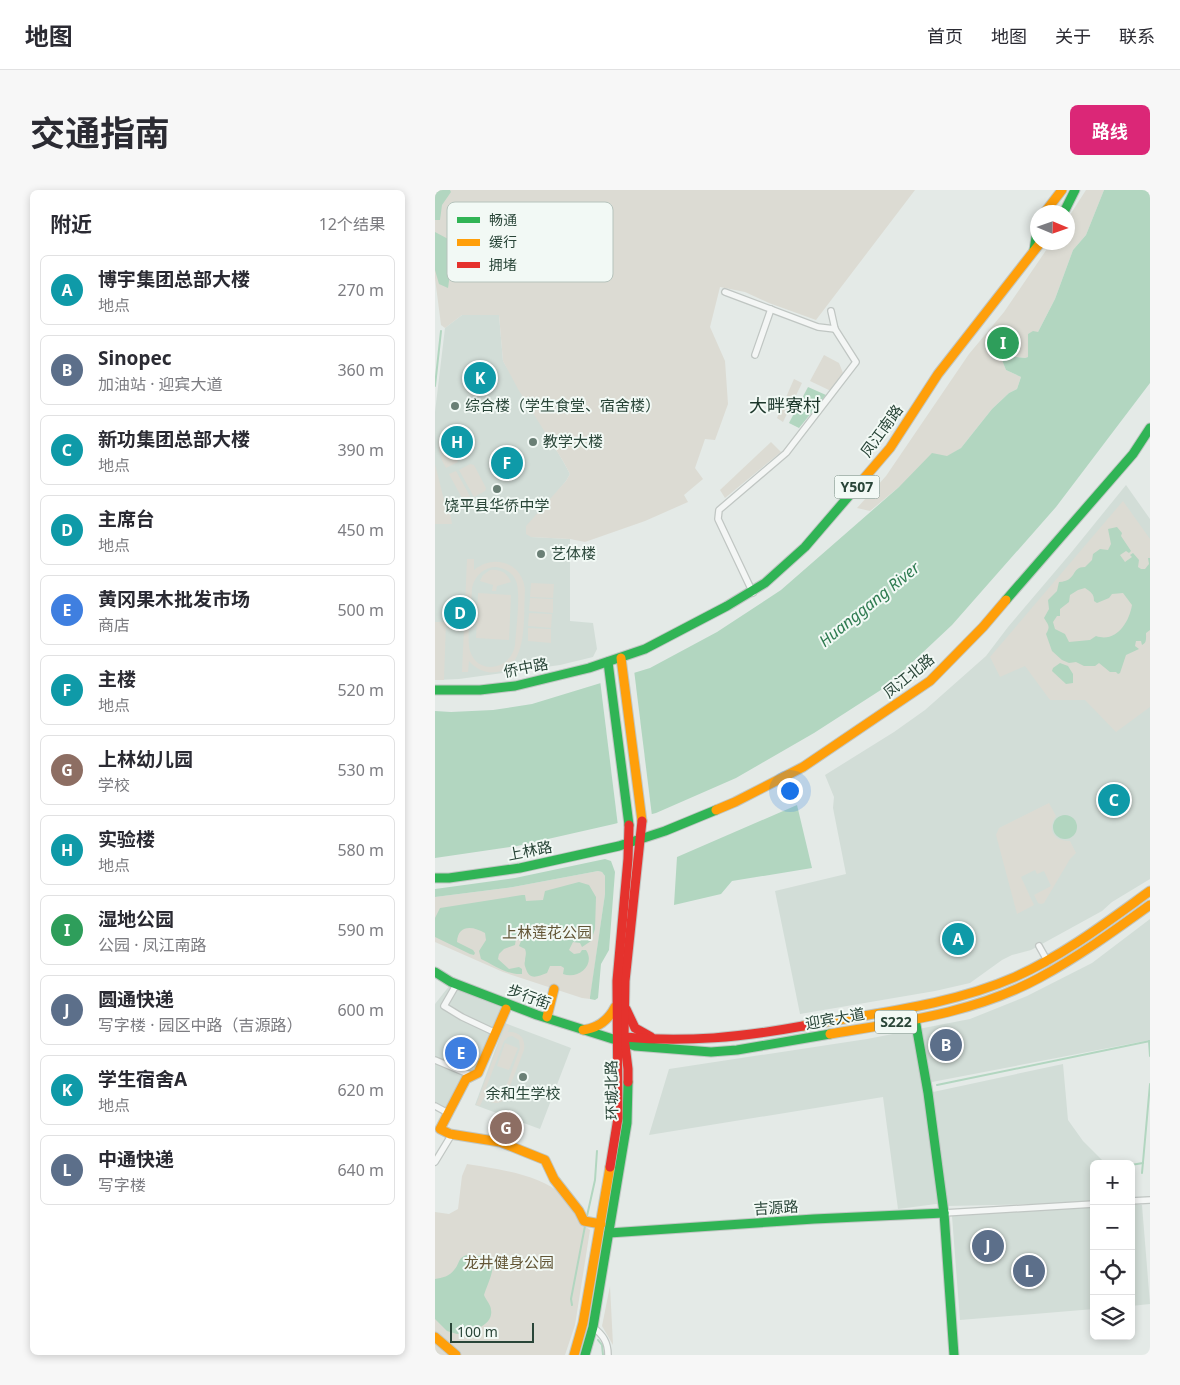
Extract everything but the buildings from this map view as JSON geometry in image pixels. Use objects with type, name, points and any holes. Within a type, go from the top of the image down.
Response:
[{"type":"main road","points":[[1050,205],[1062,190]]},
{"type":"main road","points":[[1068,205],[1075,190]]},
{"type":"main road","name":"凤江南路","points":[[621,658],[645,650],[727,606],[765,582],[805,547],[890,448],[938,374],[1034,250]]},
{"type":"main road","name":"凤江北路","points":[[629,843],[665,831],[735,802],[803,767],[930,681],[983,627],[1133,454],[1150,428]]},
{"type":"main road","name":"侨中路","points":[[435,690],[480,690],[515,686],[621,658]]},
{"type":"main road","name":"环城北路","points":[[574,1355],[583,1323],[618,1118],[621,1002],[625,981],[642,821],[621,658]]},
{"type":"main road","name":"环城北路","points":[[608,662],[629,825],[617,981],[621,1002]]},
{"type":"main road","name":"上林路","points":[[435,878],[449,878],[520,868],[629,843]]},
{"type":"main road","name":"迎宾大道","points":[[620,1039],[684,1041],[735,1038],[932,1004],[984,989],[1036,967],[1081,939],[1150,891]]},
{"type":"main road","name":"迎宾大道","points":[[620,1039],[635,1046],[685,1051],[737,1050],[915,1019],[960,1008],[986,1001],[1038,979],[1088,949],[1150,905]]},
{"type":"main road","points":[[1081,939],[1088,949]]},
{"type":"main road","name":"步行街","points":[[435,972],[451,982],[537,1015],[583,1030],[620,1039]]},
{"type":"main road","points":[[1016,975],[1021,986]]},
{"type":"main road","points":[[547,1016],[554,989]]},
{"type":"main road","points":[[957,996],[960,1008]]},
{"type":"main road","points":[[583,1030],[594,1028],[605,1022],[621,1002],[635,1028],[646,1035],[660,1040]]},
{"type":"main road","points":[[506,1009],[478,1073],[466,1079],[448,1113],[437,1128],[452,1134],[500,1142],[545,1160],[554,1179],[584,1220],[601,1224]]},
{"type":"main road","points":[[889,1011],[891,1023]]},
{"type":"main road","points":[[915,1019],[928,1093],[944,1213],[954,1355]]},
{"type":"main road","name":"环城北路","points":[[585,1355],[593,1327],[627,1123],[628,1069],[620,1039]]},
{"type":"main road","name":"吉源路","points":[[601,1224],[610,1229],[944,1213]]},
{"type":"main road","points":[[435,1337],[456,1355]]},
{"type":"street","points":[[725,292],[819,328],[835,330]]},
{"type":"street","points":[[755,355],[771,309]]},
{"type":"street","points":[[754,595],[718,519],[719,510],[786,453],[856,362],[835,330],[831,311]]},
{"type":"street","points":[[1039,946],[1047,962]]},
{"type":"street","points":[[455,987],[444,1006],[496,1033]]},
{"type":"street","points":[[435,1060],[473,1076]]},
{"type":"street","points":[[435,1106],[448,1113]]},
{"type":"street","points":[[435,1162],[452,1134]]},
{"type":"street","points":[[1135,1202],[1150,1200]]},
{"type":"street","points":[[944,1213],[1090,1204]]},
{"type":"street","points":[[593,1327],[608,1345],[609,1355]]},
{"type":"shaded area","name":"饶平县华侨中学","points":[[462,315],[499,315],[503,361],[570,474],[552,498],[531,537],[570,539],[570,621],[593,623],[597,649],[593,657],[560,665],[459,679],[435,680],[435,412],[445,328]]},
{"type":"shaded area","points":[[1126,485],[1150,519],[1150,879],[1112,902],[1102,911],[1031,950],[1002,960],[970,983],[935,991],[800,1014],[775,891],[846,874],[833,808],[834,797],[825,775],[894,732],[925,710],[986,656]]},
{"type":"shaded area","points":[[1150,919],[1150,1040],[932,1082],[933,1092],[1063,1064],[1068,1120],[1083,1141],[1102,1160],[1090,1160],[1090,1203],[947,1206],[936,1204],[898,1209],[883,1097],[649,1135],[669,1069],[867,1039],[970,1019],[1027,996],[1092,963]]},
{"type":"shaded area","points":[[450,985],[506,1009],[478,1073],[466,1079],[448,1113],[435,1106],[435,1004]]},
{"type":"shaded area","name":"余和生学校","points":[[505,1023],[571,1048],[540,1129],[475,1105]]},
{"type":"shaded area","points":[[1090,1204],[1090,1309],[960,1320],[952,1216]]},
{"type":"shaded area","points":[[1135,1204],[1142,1205],[1150,1304],[1135,1306]]},
{"type":"green space","points":[[435,190],[915,190],[816,320],[745,292],[720,287],[710,327],[725,361],[728,404],[715,440],[705,439],[695,468],[703,479],[684,495],[688,502],[645,521],[585,542],[570,539],[531,537],[526,534],[526,526],[570,474],[503,361],[499,315],[462,315],[445,328],[441,325],[435,278]]},
{"type":"green space","points":[[1086,190],[1104,190],[1086,235],[1075,248],[1075,207]]},
{"type":"green space","points":[[1046,250],[1073,250],[1055,299],[1038,332],[1028,334],[1028,357],[1005,356],[997,353],[995,356],[1002,360],[1006,370],[1021,377],[1017,389],[1009,393],[992,409],[961,448],[899,487],[870,511],[857,508],[886,476],[969,354],[1004,312]]},
{"type":"green space","points":[[824,355],[839,363],[843,373],[831,391],[810,381]]},
{"type":"green space","points":[[794,379],[802,383],[783,422],[777,418]]},
{"type":"green space","points":[[442,432],[458,462],[446,468],[439,450]]},
{"type":"green space","points":[[771,442],[781,452],[725,498],[720,490]]},
{"type":"green space","points":[[435,464],[445,504],[449,505],[452,524],[435,524]]},
{"type":"green space","points":[[470,464],[474,465],[486,488],[485,491],[474,497],[459,470]]},
{"type":"green space","points":[[456,471],[471,498],[464,502],[449,474]]},
{"type":"green space","points":[[1123,501],[1150,539],[1150,707],[1116,732],[1085,700],[1050,700],[1025,666],[1000,677],[990,657]]},
{"type":"green space","points":[[467,559],[474,559],[474,570],[490,562],[506,563],[519,573],[525,590],[524,626],[515,661],[507,668],[497,672],[489,672],[481,670],[469,661],[468,672],[462,672]],"holes":[[[492,567],[509,572],[516,581],[518,603],[515,645],[507,660],[494,667],[487,667],[474,659],[470,651],[469,629],[472,588],[475,579],[484,570]]]},
{"type":"green space","points":[[490,570],[503,572],[511,582],[497,586],[496,591],[492,591],[493,585],[480,581],[483,575]]},
{"type":"green space","points":[[531,583],[554,584],[553,598],[530,597]]},
{"type":"green space","points":[[478,593],[511,595],[509,640],[476,638]]},
{"type":"green space","points":[[530,598],[553,599],[553,613],[529,611]]},
{"type":"green space","points":[[529,613],[552,614],[551,628],[528,626]]},
{"type":"green space","points":[[435,622],[446,622],[444,680],[435,680]]},
{"type":"green space","points":[[528,628],[551,629],[551,643],[528,641]]},
{"type":"green space","points":[[1049,803],[1056,816],[1052,826],[1053,834],[1059,839],[1070,841],[1076,853],[1070,859],[1044,903],[1038,903],[1034,895],[1051,886],[1044,871],[1037,874],[1035,870],[1021,877],[1034,905],[1017,914],[996,835],[999,828]]},
{"type":"green space","name":"上林莲花公园","points":[[598,871],[602,872],[605,876],[605,894],[590,999],[503,972],[435,942],[435,897],[513,887]]},
{"type":"green space","points":[[506,1025],[510,1026],[508,1032],[521,1036],[524,1042],[524,1050],[505,1099],[494,1103],[484,1097],[480,1106],[476,1105]],"holes":[[[512,1036],[519,1040],[520,1048],[503,1095],[493,1099],[488,1096],[486,1088],[504,1041]]]},
{"type":"green space","points":[[505,1043],[518,1048],[509,1070],[497,1066]]},
{"type":"green space","name":"龙井健身公园","points":[[467,1164],[516,1173],[552,1187],[561,1194],[581,1222],[590,1230],[575,1325],[565,1355],[435,1355],[435,1212],[449,1214],[458,1209],[462,1176]]},
{"type":"green space","points":[[610,1286],[613,1345],[602,1326]]},
{"type":"water","points":[[435,190],[450,190],[451,192],[442,205],[440,220],[435,220]]},
{"type":"water","name":"Huanggang River","points":[[1104,190],[1150,190],[1150,383],[1056,507],[952,625],[887,686],[814,733],[736,778],[656,813],[517,846],[435,858],[435,711],[493,710],[532,704],[650,668],[717,632],[781,590],[899,487],[932,453],[947,456],[961,448],[992,409],[1009,393],[1017,389],[1021,377],[1006,370],[1002,360],[995,355],[997,353],[1005,356],[1028,357],[1028,334],[1033,331],[1038,332],[1055,299],[1073,250],[1075,250],[1086,235]]},
{"type":"water","points":[[435,232],[447,238],[448,288],[439,284],[435,270]]},
{"type":"water","points":[[808,387],[826,395],[799,428],[789,423]]},
{"type":"water","points":[[1117,527],[1122,533],[1121,536],[1131,551],[1129,553],[1126,551],[1120,555],[1125,562],[1132,557],[1130,555],[1133,553],[1139,560],[1138,567],[1145,569],[1149,564],[1148,558],[1150,558],[1150,630],[1146,633],[1144,644],[1142,645],[1141,641],[1136,641],[1135,646],[1139,649],[1126,655],[1118,674],[1110,672],[1099,663],[1095,666],[1084,666],[1076,662],[1069,663],[1062,660],[1052,651],[1046,634],[1048,626],[1044,618],[1049,609],[1048,600],[1057,591],[1059,582],[1069,579],[1077,569],[1085,567],[1092,560],[1093,554],[1100,549],[1108,550],[1111,544],[1108,529]],"holes":[[[1085,588],[1092,593],[1094,601],[1097,603],[1109,598],[1112,594],[1123,593],[1132,605],[1130,612],[1125,625],[1110,637],[1096,636],[1090,640],[1069,642],[1065,634],[1055,629],[1053,622],[1057,616],[1060,616],[1060,609],[1069,602],[1070,595]]]},
{"type":"water","points":[[1060,663],[1068,666],[1073,674],[1073,683],[1066,684],[1052,671]]},
{"type":"water","points":[[797,805],[812,868],[732,881],[721,894],[674,905],[677,857]]},
{"type":"water","points":[[1065,815],[1074,818],[1077,827],[1074,836],[1065,839],[1056,836],[1053,827],[1056,818]]},
{"type":"water","points":[[605,859],[611,861],[615,872],[609,950],[601,964],[598,998],[595,1000],[590,999],[590,997],[605,894],[605,876],[602,872],[598,871],[513,887],[435,897],[435,889],[515,878]]},
{"type":"water","name":"上林莲花公园","points":[[579,882],[589,885],[596,897],[595,929],[591,941],[582,947],[580,943],[573,942],[569,950],[574,954],[586,950],[589,961],[580,973],[574,975],[563,974],[564,968],[561,966],[550,966],[547,973],[535,977],[530,975],[525,965],[526,951],[519,946],[521,941],[519,938],[516,939],[515,945],[504,949],[499,954],[498,959],[509,969],[519,967],[522,969],[522,974],[506,971],[481,959],[479,951],[486,940],[485,933],[476,929],[463,929],[458,936],[457,942],[473,950],[474,955],[435,937],[435,918],[440,908],[522,895],[525,895],[526,901],[543,900],[545,891]]},
{"type":"water","points":[[467,1255],[486,1258],[491,1262],[492,1272],[484,1295],[490,1306],[491,1316],[480,1328],[457,1334],[447,1331],[435,1319],[435,1279],[450,1274],[456,1268],[460,1259]]},
{"type":"pier","points":[[634,670],[652,816],[618,826],[600,680]]},
{"type":"waterway","points":[[435,386],[441,331]]},
{"type":"waterway","points":[[1149,1041],[1150,1056]]},
{"type":"waterway","points":[[937,1085],[1150,1041]]},
{"type":"waterway","points":[[1142,1173],[1150,1084]]},
{"type":"waterway","points":[[587,1216],[595,1180],[597,1151]]},
{"type":"waterway","points":[[1135,1164],[1143,1163]]},
{"type":"waterway","points":[[572,1305],[571,1299],[585,1226]]},
{"type":"waterway","points":[[598,1340],[602,1345],[603,1355]]},
{"type":"traffic: fast","points":[[1068,205],[1075,190]]},
{"type":"traffic: fast","points":[[1006,600],[1133,454],[1150,428]]},
{"type":"traffic: fast","points":[[435,690],[480,690],[515,686],[589,668],[645,649],[727,606],[765,583],[805,547],[854,490]]},
{"type":"traffic: fast","points":[[608,662],[629,825]]},
{"type":"traffic: fast","points":[[435,878],[449,878],[520,868],[619,846],[665,831],[716,810]]},
{"type":"traffic: fast","points":[[435,972],[451,982],[537,1015],[635,1046],[711,1052],[737,1050],[830,1034]]},
{"type":"traffic: fast","points":[[915,1019],[928,1093],[944,1213],[954,1355]]},
{"type":"traffic: fast","points":[[585,1355],[593,1327],[627,1123],[628,1082]]},
{"type":"traffic: fast","points":[[609,1233],[814,1219],[944,1213]]},
{"type":"traffic: slow","points":[[1050,205],[1062,190]]},
{"type":"traffic: slow","points":[[854,490],[890,448],[938,374],[1035,250]]},
{"type":"traffic: slow","points":[[716,810],[803,767],[930,681],[983,627],[1006,600]]},
{"type":"traffic: slow","points":[[621,658],[642,821]]},
{"type":"traffic: slow","points":[[803,1026],[911,1008],[990,987],[1051,959],[1150,891]]},
{"type":"traffic: slow","points":[[830,1034],[937,1015],[989,1000],[1015,990],[1068,961],[1150,905]]},
{"type":"traffic: slow","points":[[547,1017],[554,989]]},
{"type":"traffic: slow","points":[[583,1030],[593,1028],[602,1023],[615,1007]]},
{"type":"traffic: slow","points":[[506,1009],[478,1073],[466,1079],[440,1129],[450,1134],[500,1142],[545,1160],[554,1179],[579,1211],[584,1221],[601,1224]]},
{"type":"traffic: slow","points":[[574,1355],[583,1323],[610,1167]]},
{"type":"traffic: slow","points":[[435,1337],[456,1355]]},
{"type":"traffic: jam","points":[[628,1082],[624,1037],[625,981],[642,821]]},
{"type":"traffic: jam","points":[[610,1167],[618,1118],[617,981],[628,859],[629,825]]},
{"type":"traffic: jam","points":[[626,1009],[635,1028],[651,1037]]},
{"type":"traffic: jam","points":[[624,1037],[647,1039],[714,1038],[803,1026]]},
{"type":"place","name":"湿地公园","points":[[1003,343]]},
{"type":"place","name":"学生宿舍A","points":[[480,378]]},
{"type":"place","name":"综合楼（学生食堂、宿舍楼）","points":[[455,406]]},
{"type":"place","name":"实验楼","points":[[457,442]]},
{"type":"place","name":"教学大楼","points":[[533,442]]},
{"type":"place","name":"主楼","points":[[507,463]]},
{"type":"place","name":"饶平县华侨中学","points":[[497,489]]},
{"type":"place","name":"艺体楼","points":[[541,554]]},
{"type":"place","name":"主席台","points":[[460,613]]},
{"type":"place","name":"新功集团总部大楼","points":[[1114,800]]},
{"type":"place","name":"博宇集团总部大楼","points":[[958,939]]},
{"type":"place","name":"Sinopec","points":[[946,1045]]},
{"type":"place","name":"黄冈果木批发市场","points":[[461,1053]]},
{"type":"place","name":"余和生学校","points":[[523,1077]]},
{"type":"place","name":"上林幼儿园","points":[[506,1128]]},
{"type":"place","name":"圆通快递","points":[[988,1246]]},
{"type":"place","name":"中通快递","points":[[1029,1271]]},
{"type":"district","name":"大畔寮村","points":[[785,406]]}]
